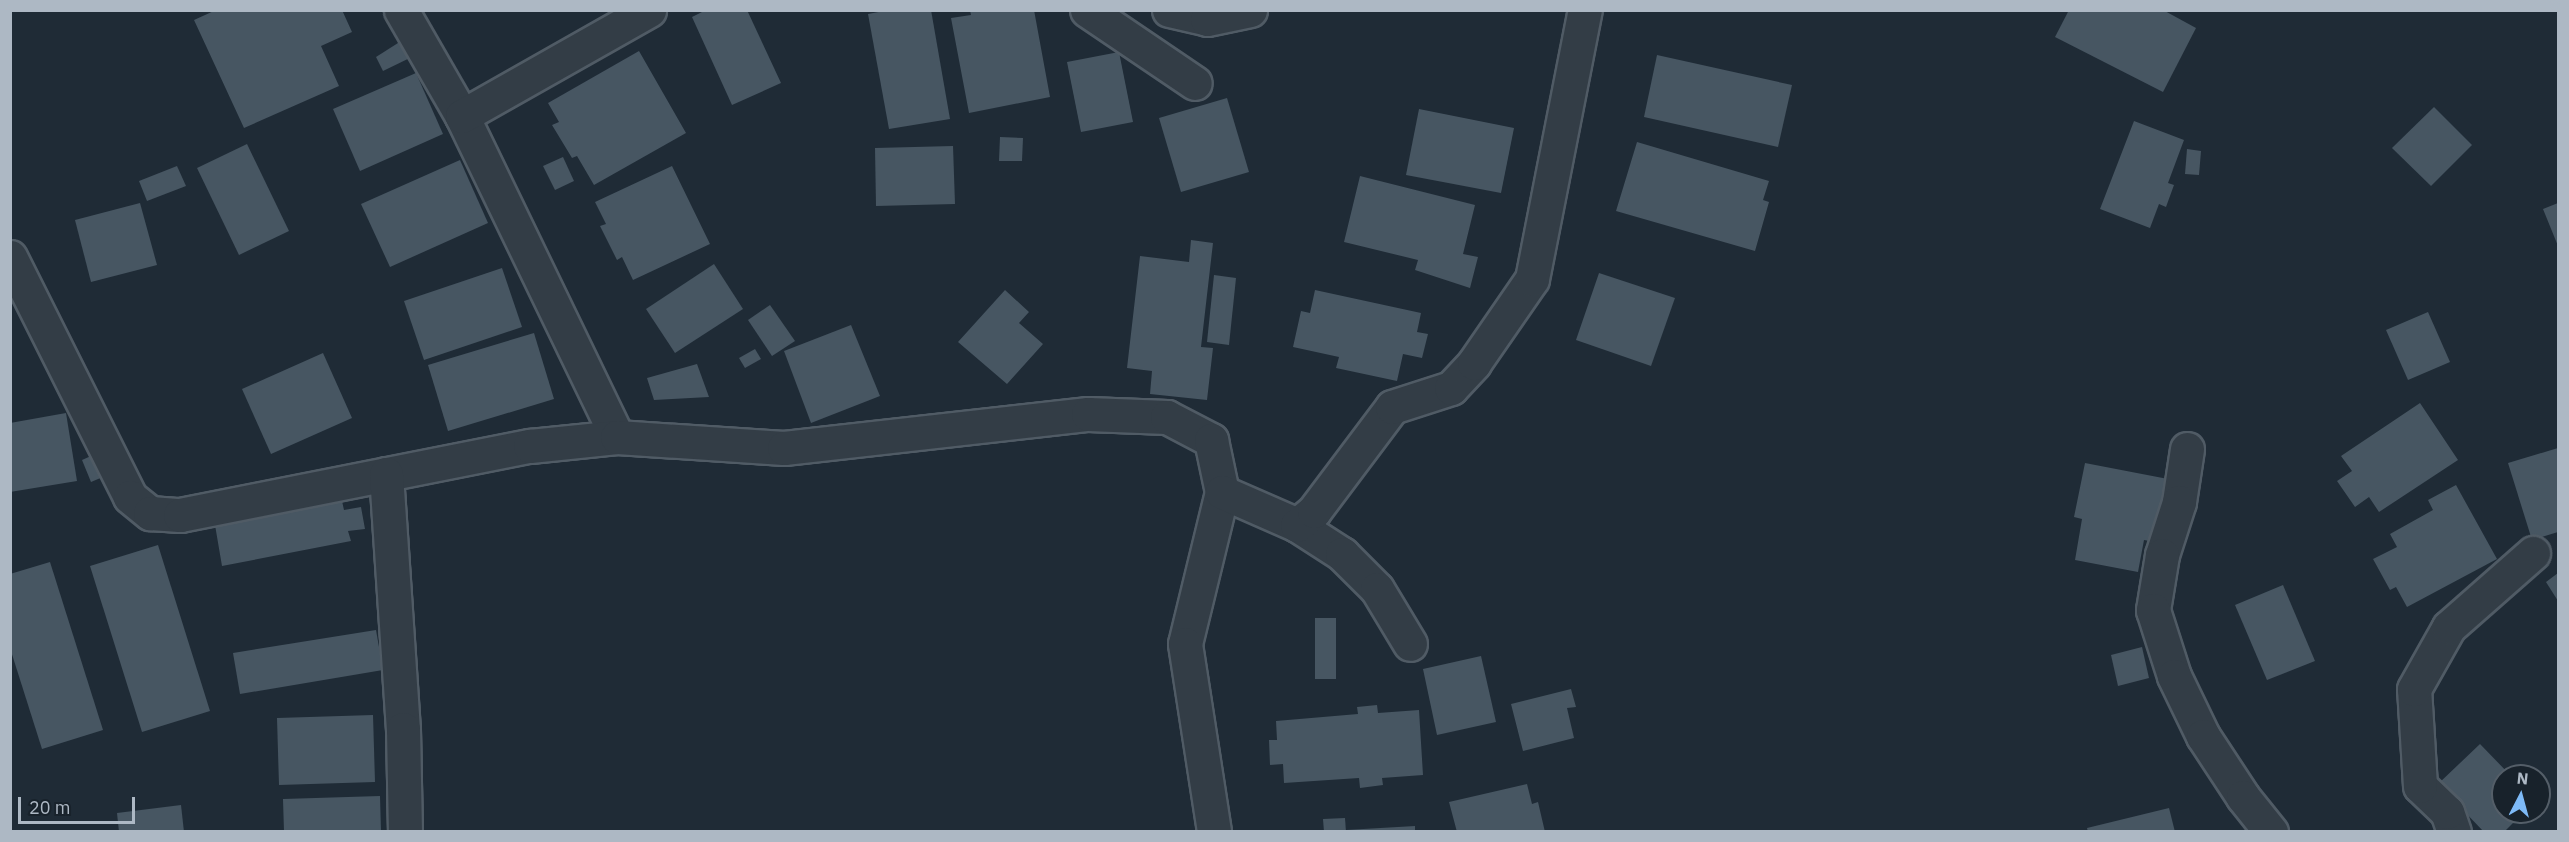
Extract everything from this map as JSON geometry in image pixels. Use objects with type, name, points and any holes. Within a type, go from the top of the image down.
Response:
[{"type":"street","points":[[401,10],[462,116],[617,437]]},
{"type":"street","points":[[462,116],[649,10]]},
{"type":"street","points":[[1087,10],[1195,83]]},
{"type":"street","points":[[1169,10],[1207,19],[1250,10]]},
{"type":"street","points":[[1297,525],[1314,511],[1392,407],[1451,388],[1474,363],[1532,279],[1585,10]]},
{"type":"street","points":[[10,257],[130,497],[150,513],[180,515],[530,446],[617,437],[784,448],[1088,414],[1167,417],[1211,441],[1222,492],[1185,644],[1214,831]]},
{"type":"street","points":[[2187,449],[2179,502],[2162,555],[2152,610],[2174,676],[2203,736],[2243,797],[2271,831]]},
{"type":"street","points":[[386,474],[403,729],[405,831]]},
{"type":"street","points":[[1222,492],[1297,525],[1342,554],[1377,590],[1410,644]]},
{"type":"street","points":[[2454,831],[2447,812],[2420,786],[2414,689],[2449,627],[2533,553]]},
{"type":"building","points":[[216,10],[342,10],[352,32],[321,46],[339,86],[244,128],[194,20]]},
{"type":"building","points":[[706,10],[747,10],[781,83],[732,105],[692,17]]},
{"type":"building","points":[[889,10],[931,10],[950,119],[889,129],[868,14]]},
{"type":"building","points":[[970,10],[1034,10],[1050,97],[969,113],[951,18],[971,15]]},
{"type":"building","points":[[2069,10],[2163,10],[2196,28],[2163,92],[2055,37]]},
{"type":"building","points":[[409,36],[418,54],[383,71],[376,57]]},
{"type":"building","points":[[639,51],[686,133],[594,185],[577,156],[572,158],[552,125],[559,122],[548,103]]},
{"type":"building","points":[[1119,52],[1133,122],[1081,132],[1067,62]]},
{"type":"building","points":[[1657,55],[1792,85],[1778,147],[1644,117]]},
{"type":"building","points":[[416,73],[443,134],[360,171],[333,109]]},
{"type":"building","points":[[1227,98],[1249,172],[1181,192],[1159,118]]},
{"type":"building","points":[[2434,107],[2472,145],[2431,186],[2392,148]]},
{"type":"building","points":[[1419,109],[1514,128],[1501,193],[1406,175]]},
{"type":"building","points":[[2134,121],[2184,140],[2168,183],[2174,185],[2166,207],[2159,204],[2150,228],[2100,209]]},
{"type":"building","points":[[1000,137],[1023,138],[1022,161],[999,161]]},
{"type":"building","points":[[1637,142],[1769,181],[1763,200],[1769,202],[1755,251],[1616,211]]},
{"type":"building","points":[[247,144],[289,231],[239,255],[197,168]]},
{"type":"building","points":[[953,146],[955,204],[876,206],[875,148]]},
{"type":"building","points":[[2187,149],[2201,151],[2199,175],[2185,174]]},
{"type":"building","points":[[563,157],[574,181],[555,190],[543,166]]},
{"type":"building","points":[[460,160],[488,223],[390,267],[361,204]]},
{"type":"building","points":[[177,166],[186,186],[147,201],[139,181]]},
{"type":"building","points":[[672,166],[710,244],[633,280],[622,257],[617,260],[600,226],[606,224],[595,202]]},
{"type":"building","points":[[1360,176],[1475,205],[1463,254],[1478,257],[1470,288],[1415,270],[1418,260],[1344,242]]},
{"type":"building","points":[[140,203],[157,265],[91,282],[75,220]]},
{"type":"building","points":[[2558,203],[2558,246],[2543,209]]},
{"type":"building","points":[[1191,240],[1213,243],[1201,347],[1213,348],[1207,400],[1150,394],[1152,371],[1127,368],[1140,256],[1189,262]]},
{"type":"building","points":[[714,264],[743,309],[675,353],[646,309]]},
{"type":"building","points":[[502,268],[522,327],[424,360],[404,301]]},
{"type":"building","points":[[1599,273],[1675,298],[1651,366],[1576,340]]},
{"type":"building","points":[[1214,275],[1236,278],[1229,345],[1207,342]]},
{"type":"building","points":[[1005,290],[1029,312],[1019,323],[1043,344],[1007,384],[958,342]]},
{"type":"building","points":[[1315,290],[1421,313],[1417,332],[1428,334],[1422,358],[1403,354],[1397,381],[1336,368],[1339,357],[1293,347],[1301,311],[1310,313]]},
{"type":"building","points":[[770,305],[795,341],[772,356],[748,320]]},
{"type":"building","points":[[2428,312],[2450,362],[2408,380],[2386,330]]},
{"type":"building","points":[[851,325],[880,396],[811,423],[784,351]]},
{"type":"building","points":[[534,333],[554,399],[448,431],[428,365]]},
{"type":"building","points":[[755,349],[761,359],[745,368],[739,358]]},
{"type":"building","points":[[323,353],[352,418],[271,454],[242,389]]},
{"type":"building","points":[[697,364],[709,397],[654,400],[647,378]]},
{"type":"building","points":[[2420,403],[2458,460],[2379,512],[2369,497],[2355,507],[2337,481],[2352,471],[2341,456]]},
{"type":"building","points":[[66,413],[77,481],[10,492],[10,423]]},
{"type":"building","points":[[2558,448],[2558,532],[2532,540],[2508,463]]},
{"type":"building","points":[[100,452],[110,474],[91,482],[82,460]]},
{"type":"building","points":[[2085,463],[2168,479],[2155,542],[2144,540],[2138,572],[2075,560],[2082,519],[2074,517]]},
{"type":"building","points":[[2456,485],[2497,559],[2407,607],[2396,587],[2390,590],[2373,559],[2397,547],[2390,534],[2433,510],[2428,500]]},
{"type":"building","points":[[342,501],[344,510],[361,507],[365,529],[348,531],[351,541],[222,566],[215,525]]},
{"type":"building","points":[[158,545],[210,711],[142,732],[90,566]]},
{"type":"building","points":[[50,562],[103,730],[42,749],[10,648],[10,574]]},
{"type":"building","points":[[2558,573],[2558,601],[2546,582]]},
{"type":"building","points":[[2283,585],[2315,661],[2267,680],[2235,605]]},
{"type":"building","points":[[1315,618],[1336,618],[1336,679],[1315,679]]},
{"type":"building","points":[[376,630],[383,670],[240,694],[233,653]]},
{"type":"building","points":[[2142,647],[2149,678],[2118,686],[2111,655]]},
{"type":"building","points":[[1481,656],[1496,722],[1437,735],[1423,669]]},
{"type":"building","points":[[1571,689],[1576,707],[1567,708],[1574,738],[1523,751],[1511,704]]},
{"type":"building","points":[[1377,705],[1378,713],[1419,710],[1423,775],[1382,778],[1383,785],[1360,788],[1359,778],[1284,783],[1283,764],[1270,765],[1269,740],[1277,740],[1276,721],[1358,714],[1357,707]]},
{"type":"building","points":[[373,715],[375,782],[279,785],[277,718]]},
{"type":"building","points":[[2480,744],[2499,764],[2491,764],[2491,824],[2512,824],[2504,832],[2484,832],[2438,784]]},
{"type":"building","points":[[1527,784],[1532,804],[1538,802],[1545,832],[1457,832],[1449,802]]},
{"type":"building","points":[[380,796],[381,832],[284,832],[283,799]]},
{"type":"building","points":[[181,805],[184,832],[119,832],[117,813]]},
{"type":"building","points":[[2169,808],[2175,832],[2088,832],[2087,828]]},
{"type":"building","points":[[1345,818],[1346,832],[1324,832],[1323,819]]},
{"type":"building","points":[[1415,826],[1415,832],[1346,832],[1346,830]]}]
